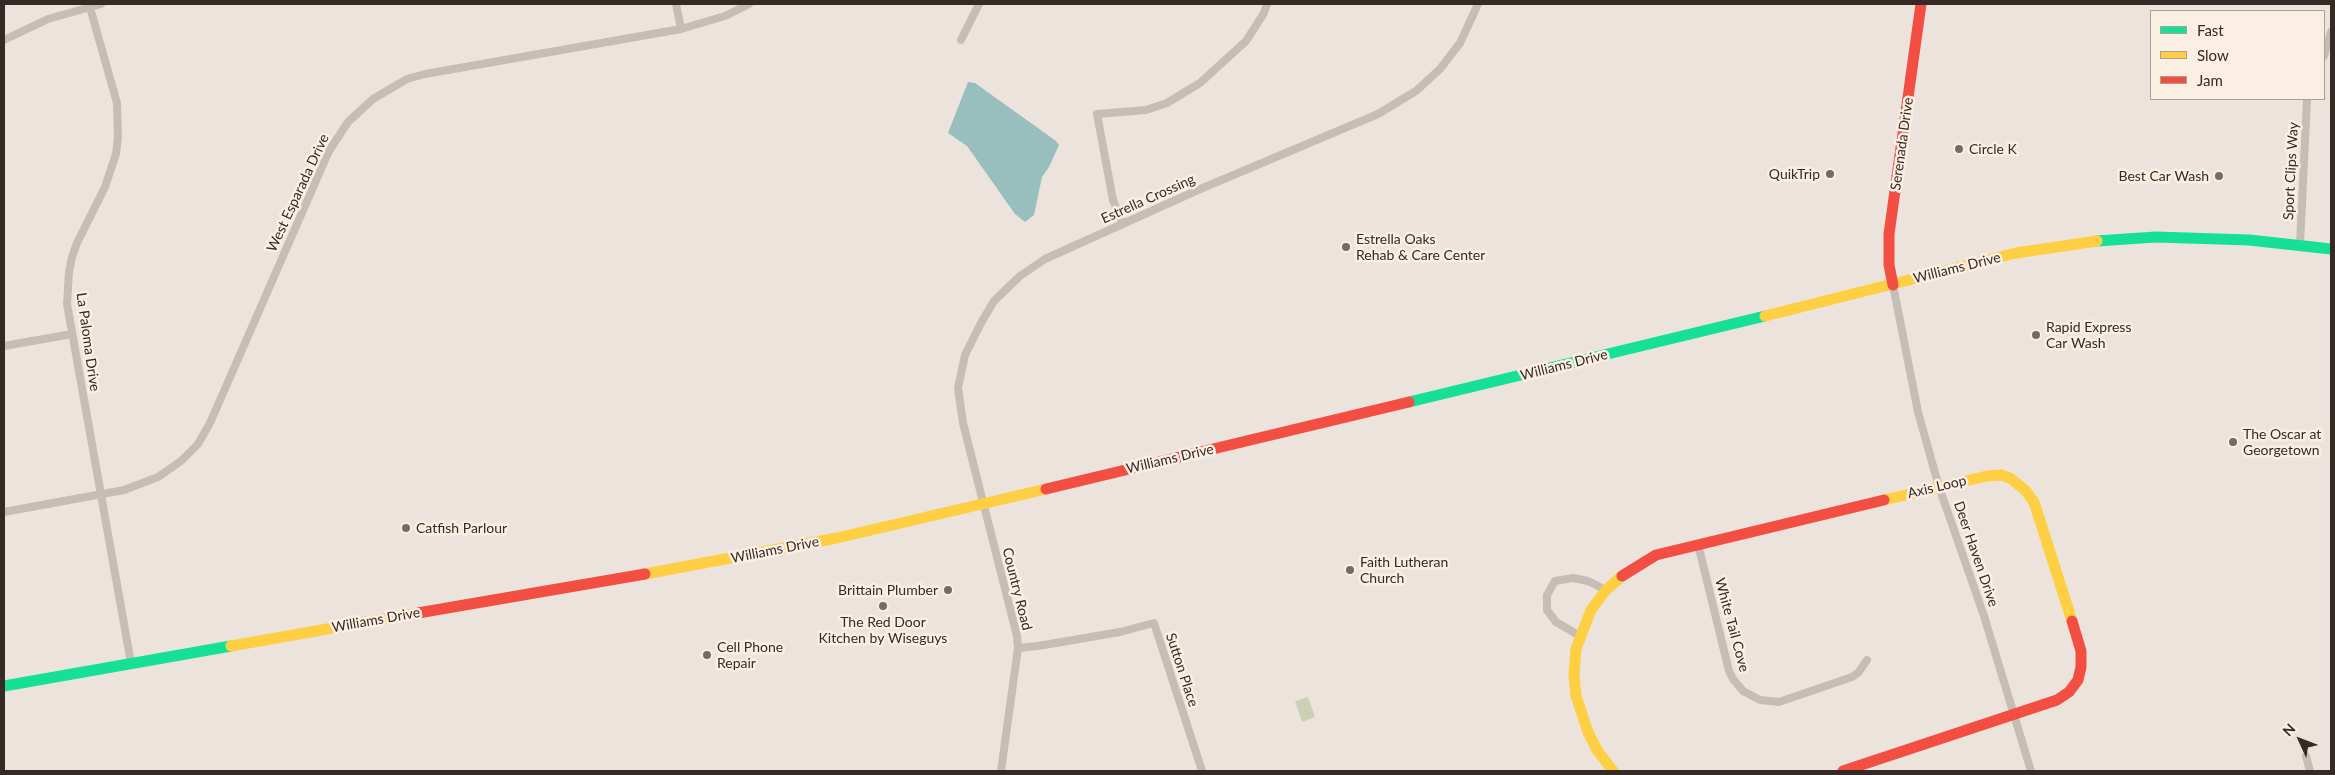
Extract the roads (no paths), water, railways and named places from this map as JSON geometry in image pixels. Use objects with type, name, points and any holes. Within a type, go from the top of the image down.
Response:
[{"type":"main road","name":"Serenada Drive","points":[[1892,285],[1889,265],[1889,234],[1921,4]]},
{"type":"main road","name":"Williams Drive","points":[[4,686],[837,538],[1538,372],[2016,253],[2084,242],[2156,237],[2300,245],[2331,249]]},
{"type":"main road","name":"Axis Loop","points":[[1613,771],[1592,741],[1576,696],[1574,667],[1580,636],[1591,610],[1606,590],[1625,573],[1645,560],[1698,544],[1986,476],[2001,475],[2015,481],[2034,502],[2082,659],[2078,680],[2063,697],[2015,716],[1843,771]]},
{"type":"street","points":[[4,40],[48,19],[89,5],[101,4]]},
{"type":"street","points":[[676,4],[681,29]]},
{"type":"street","name":"West Esparada Drive","points":[[4,512],[101,496],[124,490],[158,477],[180,461],[203,437],[328,152],[348,122],[373,99],[406,79],[425,74],[681,29],[725,16],[749,4]]},
{"type":"street","points":[[962,40],[980,4]]},
{"type":"street","points":[[1123,224],[1112,193],[1097,114],[1146,110],[1168,103],[1200,83],[1246,41],[1264,13],[1267,4]]},
{"type":"street","name":"Estrella Crossing","points":[[984,503],[963,423],[958,388],[964,355],[974,333],[994,301],[1020,276],[1045,259],[1386,110],[1416,91],[1440,69],[1460,43],[1478,4]]},
{"type":"street","name":"La Paloma Drive","points":[[89,5],[117,103],[118,137],[112,170],[77,243],[69,272],[67,304],[131,663]]},
{"type":"street","points":[[2325,53],[2331,32]]},
{"type":"street","name":"Sport Clips Way","points":[[2300,245],[2307,100]]},
{"type":"street","name":"Deer Haven Drive","points":[[1892,285],[1916,404],[1940,487],[1984,616],[2031,771]]},
{"type":"street","points":[[4,346],[72,334]]},
{"type":"street","name":"Country Road","points":[[984,503],[1018,648],[1001,771]]},
{"type":"street","name":"White Tail Cove","points":[[1698,544],[1729,671],[1732,679],[1743,690],[1760,700],[1779,702],[1852,677],[1858,673],[1867,660]]},
{"type":"street","points":[[1580,636],[1556,622],[1548,610],[1547,595],[1555,582],[1573,578],[1588,581],[1606,590]]},
{"type":"street","name":"Sutton Place","points":[[1018,648],[1120,632],[1154,623],[1202,771]]},
{"type":"street","points":[[2306,756],[2310,771]]},
{"type":"water","points":[[968,82],[975,83],[1059,145],[1042,177],[1034,215],[1025,222],[1015,214],[967,146],[948,133]]},
{"type":"place","name":"Circle K","points":[[1959,149]]},
{"type":"place","name":"QuikTrip","points":[[1830,174]]},
{"type":"place","name":"Best Car Wash","points":[[2219,176]]},
{"type":"place","name":"Estrella Oaks Rehab & Care Center","points":[[1346,247]]},
{"type":"place","name":"Rapid Express Car Wash","points":[[2036,335]]},
{"type":"place","name":"The Oscar at Georgetown","points":[[2233,442]]},
{"type":"place","name":"Catfish Parlour","points":[[406,528]]},
{"type":"place","name":"Faith Lutheran Church","points":[[1350,570]]},
{"type":"place","name":"Brittain Plumber","points":[[948,590]]},
{"type":"place","name":"The Red Door Kitchen by Wiseguys","points":[[883,606]]},
{"type":"place","name":"Cell Phone Repair","points":[[707,655]]}]
